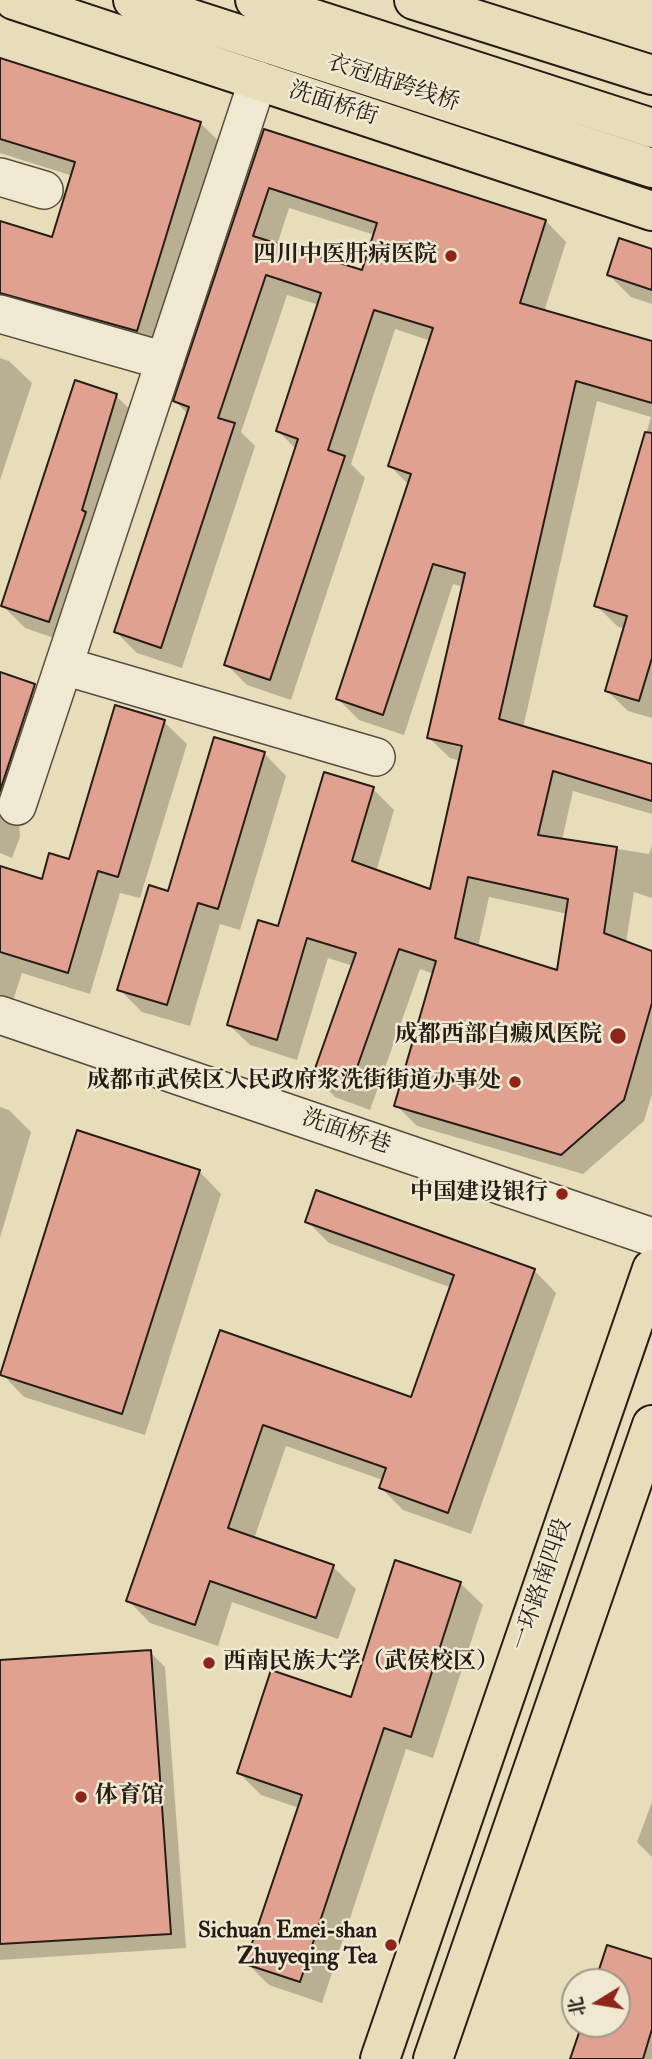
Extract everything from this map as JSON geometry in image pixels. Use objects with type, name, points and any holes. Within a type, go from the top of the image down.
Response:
[{"type":"main road","name":"洗面桥街","points":[[14,0],[652,211]]},
{"type":"main road","name":"衣冠庙跨线桥","points":[[133,0],[652,168]]},
{"type":"main road","name":"衣冠庙跨线桥","points":[[255,0],[652,128]]},
{"type":"main road","points":[[414,0],[652,75]]},
{"type":"main road","name":"一环路南四段","points":[[380,2059],[652,1269]]},
{"type":"main road","points":[[433,2059],[652,1425]]},
{"type":"street","points":[[17,806],[258,80]]},
{"type":"street","points":[[0,177],[44,190]]},
{"type":"street","points":[[0,314],[165,361]]},
{"type":"street","points":[[64,666],[376,757]]},
{"type":"street","name":"洗面桥巷","points":[[0,1015],[652,1237]]},
{"type":"building","points":[[0,58],[201,122],[137,331],[0,293],[0,221],[52,237],[75,162],[0,139]]},
{"type":"building","points":[[264,129],[546,220],[520,303],[652,341],[652,403],[576,381],[499,719],[652,764],[652,801],[553,771],[538,835],[617,847],[604,933],[652,951],[652,1003],[624,1100],[561,1155],[394,1106],[436,961],[399,949],[349,1090],[312,1077],[356,953],[307,938],[277,1040],[227,1025],[258,920],[278,926],[324,772],[374,787],[352,861],[430,889],[462,746],[427,738],[465,573],[433,564],[383,715],[336,699],[411,474],[388,466],[433,328],[374,310],[328,450],[345,456],[270,680],[224,665],[298,439],[276,431],[321,293],[266,275],[218,418],[235,423],[161,648],[114,632],[189,407],[173,401]],"holes":[[[269,188],[377,223],[362,270],[253,236]],[[468,877],[568,899],[557,970],[455,938]]]},
{"type":"building","points":[[619,238],[652,249],[652,290],[607,275]]},
{"type":"building","points":[[75,380],[117,394],[82,510],[86,512],[49,622],[1,606]]},
{"type":"building","points":[[645,432],[652,433],[652,658],[639,701],[605,691],[627,616],[594,606]]},
{"type":"building","points":[[0,672],[35,684],[0,791]]},
{"type":"building","points":[[115,705],[165,720],[118,877],[98,871],[68,973],[0,952],[0,866],[42,879],[49,853],[69,859]]},
{"type":"building","points":[[214,737],[265,752],[218,909],[198,903],[167,1005],[117,990],[149,885],[168,891]]},
{"type":"building","points":[[77,1130],[200,1170],[122,1414],[0,1375]]},
{"type":"building","points":[[316,1190],[535,1269],[448,1513],[379,1488],[386,1468],[263,1425],[228,1528],[334,1565],[316,1618],[210,1581],[195,1625],[126,1601],[220,1330],[411,1397],[454,1275],[305,1222]]},
{"type":"building","points":[[395,1560],[461,1582],[411,1737],[384,1728],[300,1982],[245,1964],[302,1795],[237,1773],[271,1670],[351,1697]]},
{"type":"building","name":"体育馆","points":[[151,1650],[171,1934],[0,1944],[0,1660]]},
{"type":"building","points":[[607,1945],[652,1959],[652,2029],[643,2059],[570,2059],[577,2038],[631,2038],[631,1968],[600,1968]]},
{"type":"place","name":"四川中医肝病医院","points":[[451,256]]},
{"type":"place","name":"成都西部白癜风医院","points":[[618,1036]]},
{"type":"place","name":"成都市武侯区人民政府浆洗街街道办事处","points":[[515,1082]]},
{"type":"place","name":"中国建设银行","points":[[562,1194]]},
{"type":"place","name":"西南民族大学（武侯校区）","points":[[209,1663]]},
{"type":"place","name":"体育馆","points":[[81,1797]]},
{"type":"place","name":"Sichuan Emei-shan Zhuyeqing Tea","points":[[391,1945]]}]
